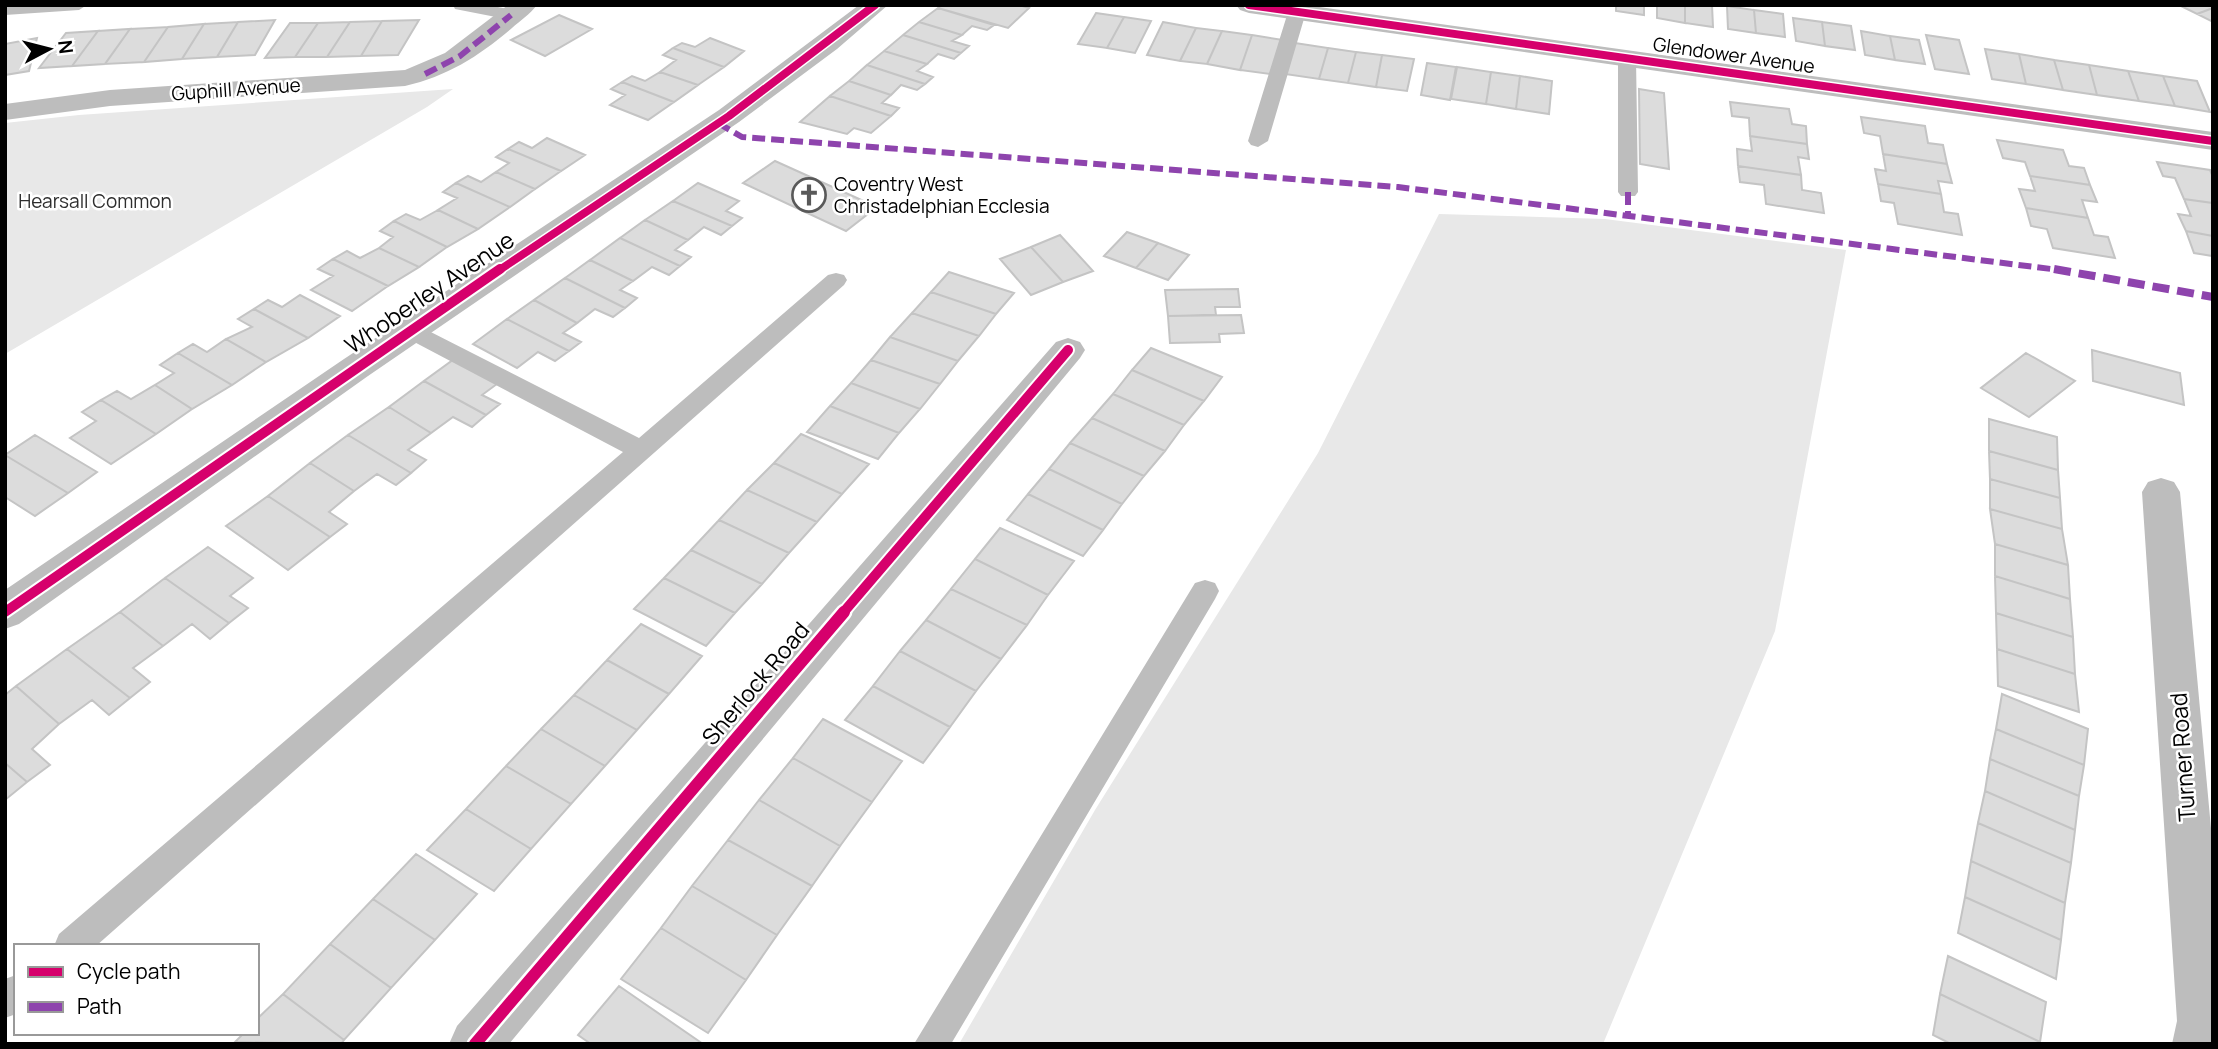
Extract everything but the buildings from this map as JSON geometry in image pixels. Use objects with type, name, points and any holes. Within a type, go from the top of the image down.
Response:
[{"type":"street","name":"Whoberley Avenue","points":[[5,612],[410,330],[719,123],[838,36],[875,5]]},
{"type":"street","name":"Glendower Avenue","points":[[1250,5],[2213,141]]},
{"type":"street","name":"Guphill Avenue","points":[[5,112],[110,98],[405,78],[443,68],[518,10]]},
{"type":"street","name":"Sherlock Road","points":[[475,1044],[1068,350]]},
{"type":"street","name":"Turner Road","points":[[2161,492],[2204,1031]]},
{"type":"lane","points":[[5,10],[79,5]]},
{"type":"lane","points":[[461,5],[518,10]]},
{"type":"lane","points":[[1258,141],[1297,12]]},
{"type":"lane","points":[[1627,58],[1629,192]]},
{"type":"lane","points":[[73,944],[836,280]]},
{"type":"lane","points":[[410,330],[642,451]]},
{"type":"lane","points":[[930,1044],[1205,591]]},
{"type":"green space","name":"Hearsall Common","points":[[453,89],[427,107],[5,354],[5,123],[79,115]]},
{"type":"green space","points":[[1439,214],[1605,219],[1846,250],[1775,631],[1603,1044],[959,1044],[1095,810],[1318,453]]},
{"type":"marked path","points":[[425,74],[460,56],[511,15]]},
{"type":"marked path","points":[[718,123],[742,137],[1398,187],[2097,275],[2213,297]]},
{"type":"marked path","points":[[1628,192],[1628,214]]},
{"type":"cycle path","points":[[5,612],[356,367],[729,116],[779,81],[875,5]]},
{"type":"cycle path","points":[[1249,5],[2213,141]]},
{"type":"cycle path","points":[[475,1044],[1068,350]]},
{"type":"place","name":"Coventry West Christadelphian Ecclesia","points":[[809,195]]}]
